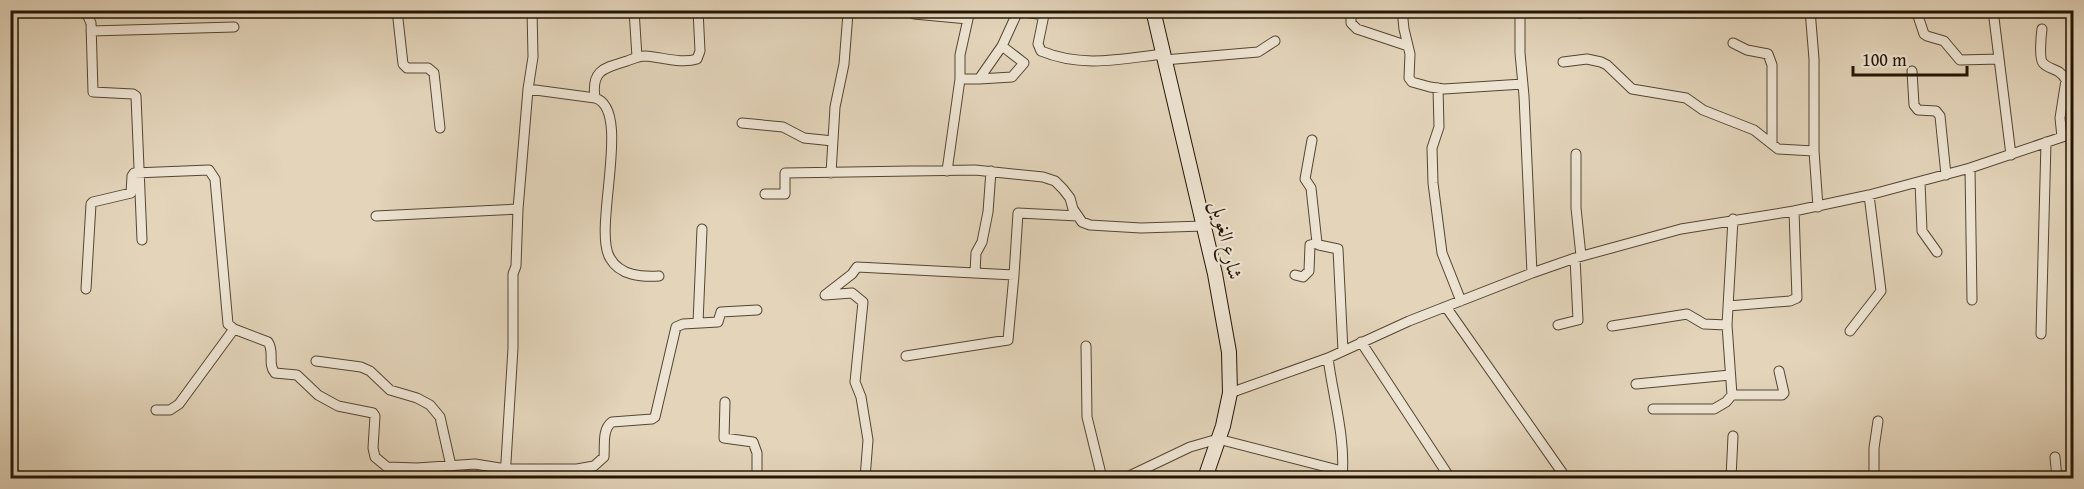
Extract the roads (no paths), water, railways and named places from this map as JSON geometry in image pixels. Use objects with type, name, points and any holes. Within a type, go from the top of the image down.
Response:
[{"type":"street","points":[[85,10],[91,23],[93,93],[136,96],[142,240]]},
{"type":"street","points":[[398,10],[403,64],[407,68],[428,68],[434,73],[440,128]]},
{"type":"street","points":[[505,474],[513,348],[513,274],[516,266],[518,209],[528,89],[533,57],[532,10]]},
{"type":"street","points":[[634,10],[637,57]]},
{"type":"street","points":[[595,98],[594,86],[598,73],[608,67],[645,56],[687,61],[697,59],[700,51],[698,10]]},
{"type":"street","name":"شارع الغويل","points":[[1153,10],[1215,274],[1229,352],[1230,393],[1206,476]]},
{"type":"street","points":[[1351,10],[1351,23],[1357,29],[1408,46]]},
{"type":"street","points":[[1402,10],[1410,54],[1410,80],[1438,88],[1523,84]]},
{"type":"street","points":[[1520,10],[1520,53],[1532,273]]},
{"type":"street","points":[[1572,10],[1580,13],[1596,10]]},
{"type":"street","points":[[1810,10],[1814,59],[1814,151],[1818,207]]},
{"type":"street","points":[[1916,10],[1924,34],[1941,38],[1960,60],[1999,59]]},
{"type":"street","points":[[1993,10],[2011,155]]},
{"type":"street","points":[[979,79],[1002,46],[1018,11],[1045,13],[1038,44],[1041,51],[1060,59],[1088,61],[1258,51],[1275,41]]},
{"type":"street","points":[[831,173],[835,107],[844,64],[848,13]]},
{"type":"street","points":[[915,14],[969,15],[960,56],[960,79],[947,171]]},
{"type":"street","points":[[91,31],[234,27]]},
{"type":"street","points":[[2042,29],[2041,61],[2044,65],[2060,71],[2066,80],[2060,118],[2062,137]]},
{"type":"street","points":[[1733,43],[1747,50],[1764,53],[1770,58],[1772,65],[1772,142]]},
{"type":"street","points":[[1002,46],[1024,63]]},
{"type":"street","points":[[960,79],[1012,77],[1024,63],[1041,51]]},
{"type":"street","points":[[1563,62],[1587,59],[1607,64],[1632,89],[1686,98],[1704,110],[1750,128],[1772,142],[1778,149],[1814,151]]},
{"type":"street","points":[[1912,71],[1914,105],[1918,110],[1936,111],[1940,116],[1946,175]]},
{"type":"street","points":[[1438,88],[1439,127],[1432,148],[1433,183],[1442,253],[1461,301]]},
{"type":"street","points":[[528,89],[595,98],[604,103],[609,117],[611,143],[605,239],[609,258],[623,271],[641,277],[659,276]]},
{"type":"street","points":[[742,123],[790,129],[804,138],[833,141]]},
{"type":"street","points":[[1230,393],[1328,358],[1446,307],[1578,257],[1681,229],[1818,207],[1869,195],[1970,168],[2073,133]]},
{"type":"street","points":[[1312,140],[1305,178],[1311,188],[1317,243]]},
{"type":"street","points":[[2041,334],[2046,142]]},
{"type":"street","points":[[1558,325],[1578,320],[1576,154]]},
{"type":"street","points":[[1970,168],[1972,300]]},
{"type":"street","points":[[86,289],[91,204],[95,200],[131,193],[134,173],[206,170],[213,173],[228,324],[234,329],[268,342],[271,350],[270,366],[275,372],[297,375],[318,395],[338,406],[373,413],[375,419],[373,448],[380,464],[387,467],[407,468],[476,464],[505,474],[594,466],[604,457],[608,425],[612,422],[655,417],[674,330],[680,325],[718,322],[721,312],[757,310]]},
{"type":"street","points":[[765,194],[785,194],[785,173],[992,171],[1043,177],[1055,182],[1070,198],[1073,209],[1082,222],[1090,225],[1142,228],[1204,226]]},
{"type":"street","points":[[975,273],[976,253],[982,242],[988,212],[992,171]]},
{"type":"street","points":[[1920,182],[1922,231],[1937,252]]},
{"type":"street","points":[[1850,331],[1881,291],[1869,195]]},
{"type":"street","points":[[376,216],[518,209]]},
{"type":"street","points":[[1728,306],[1790,301],[1797,298],[1794,211]]},
{"type":"street","points":[[906,356],[1008,340],[1018,213],[1078,216]]},
{"type":"street","points":[[1653,409],[1714,409],[1726,402],[1732,395],[1727,325],[1733,219]]},
{"type":"street","points":[[698,323],[702,229]]},
{"type":"street","points":[[1295,275],[1303,277],[1309,271],[1310,245],[1317,243],[1336,247],[1340,253],[1339,292],[1343,351]]},
{"type":"street","points":[[865,478],[868,433],[861,397],[855,382],[863,302],[852,293],[825,295],[852,274],[857,267],[1014,275]]},
{"type":"street","points":[[1446,307],[1566,478]]},
{"type":"street","points":[[1612,326],[1687,314],[1704,324],[1727,325]]},
{"type":"street","points":[[156,410],[170,410],[179,404],[234,329]]},
{"type":"street","points":[[1361,342],[1450,478]]},
{"type":"street","points":[[1086,346],[1087,417],[1102,478]]},
{"type":"street","points":[[1125,478],[1190,447],[1218,439],[1342,475],[1338,414],[1328,358]]},
{"type":"street","points":[[316,361],[361,367],[370,371],[390,390],[417,398],[430,405],[440,417],[451,465]]},
{"type":"street","points":[[1732,395],[1784,393],[1779,371]]},
{"type":"street","points":[[1636,384],[1730,375]]},
{"type":"street","points":[[725,402],[724,438],[753,442],[757,453],[757,478]]},
{"type":"street","points":[[1874,478],[1874,448],[1878,421]]},
{"type":"street","points":[[1731,478],[1733,436]]},
{"type":"street","points":[[2055,457],[2057,478]]},
{"type":"street","points":[[1206,476],[1224,478]]},
{"type":"street","points":[[1667,477],[1682,478]]}]
